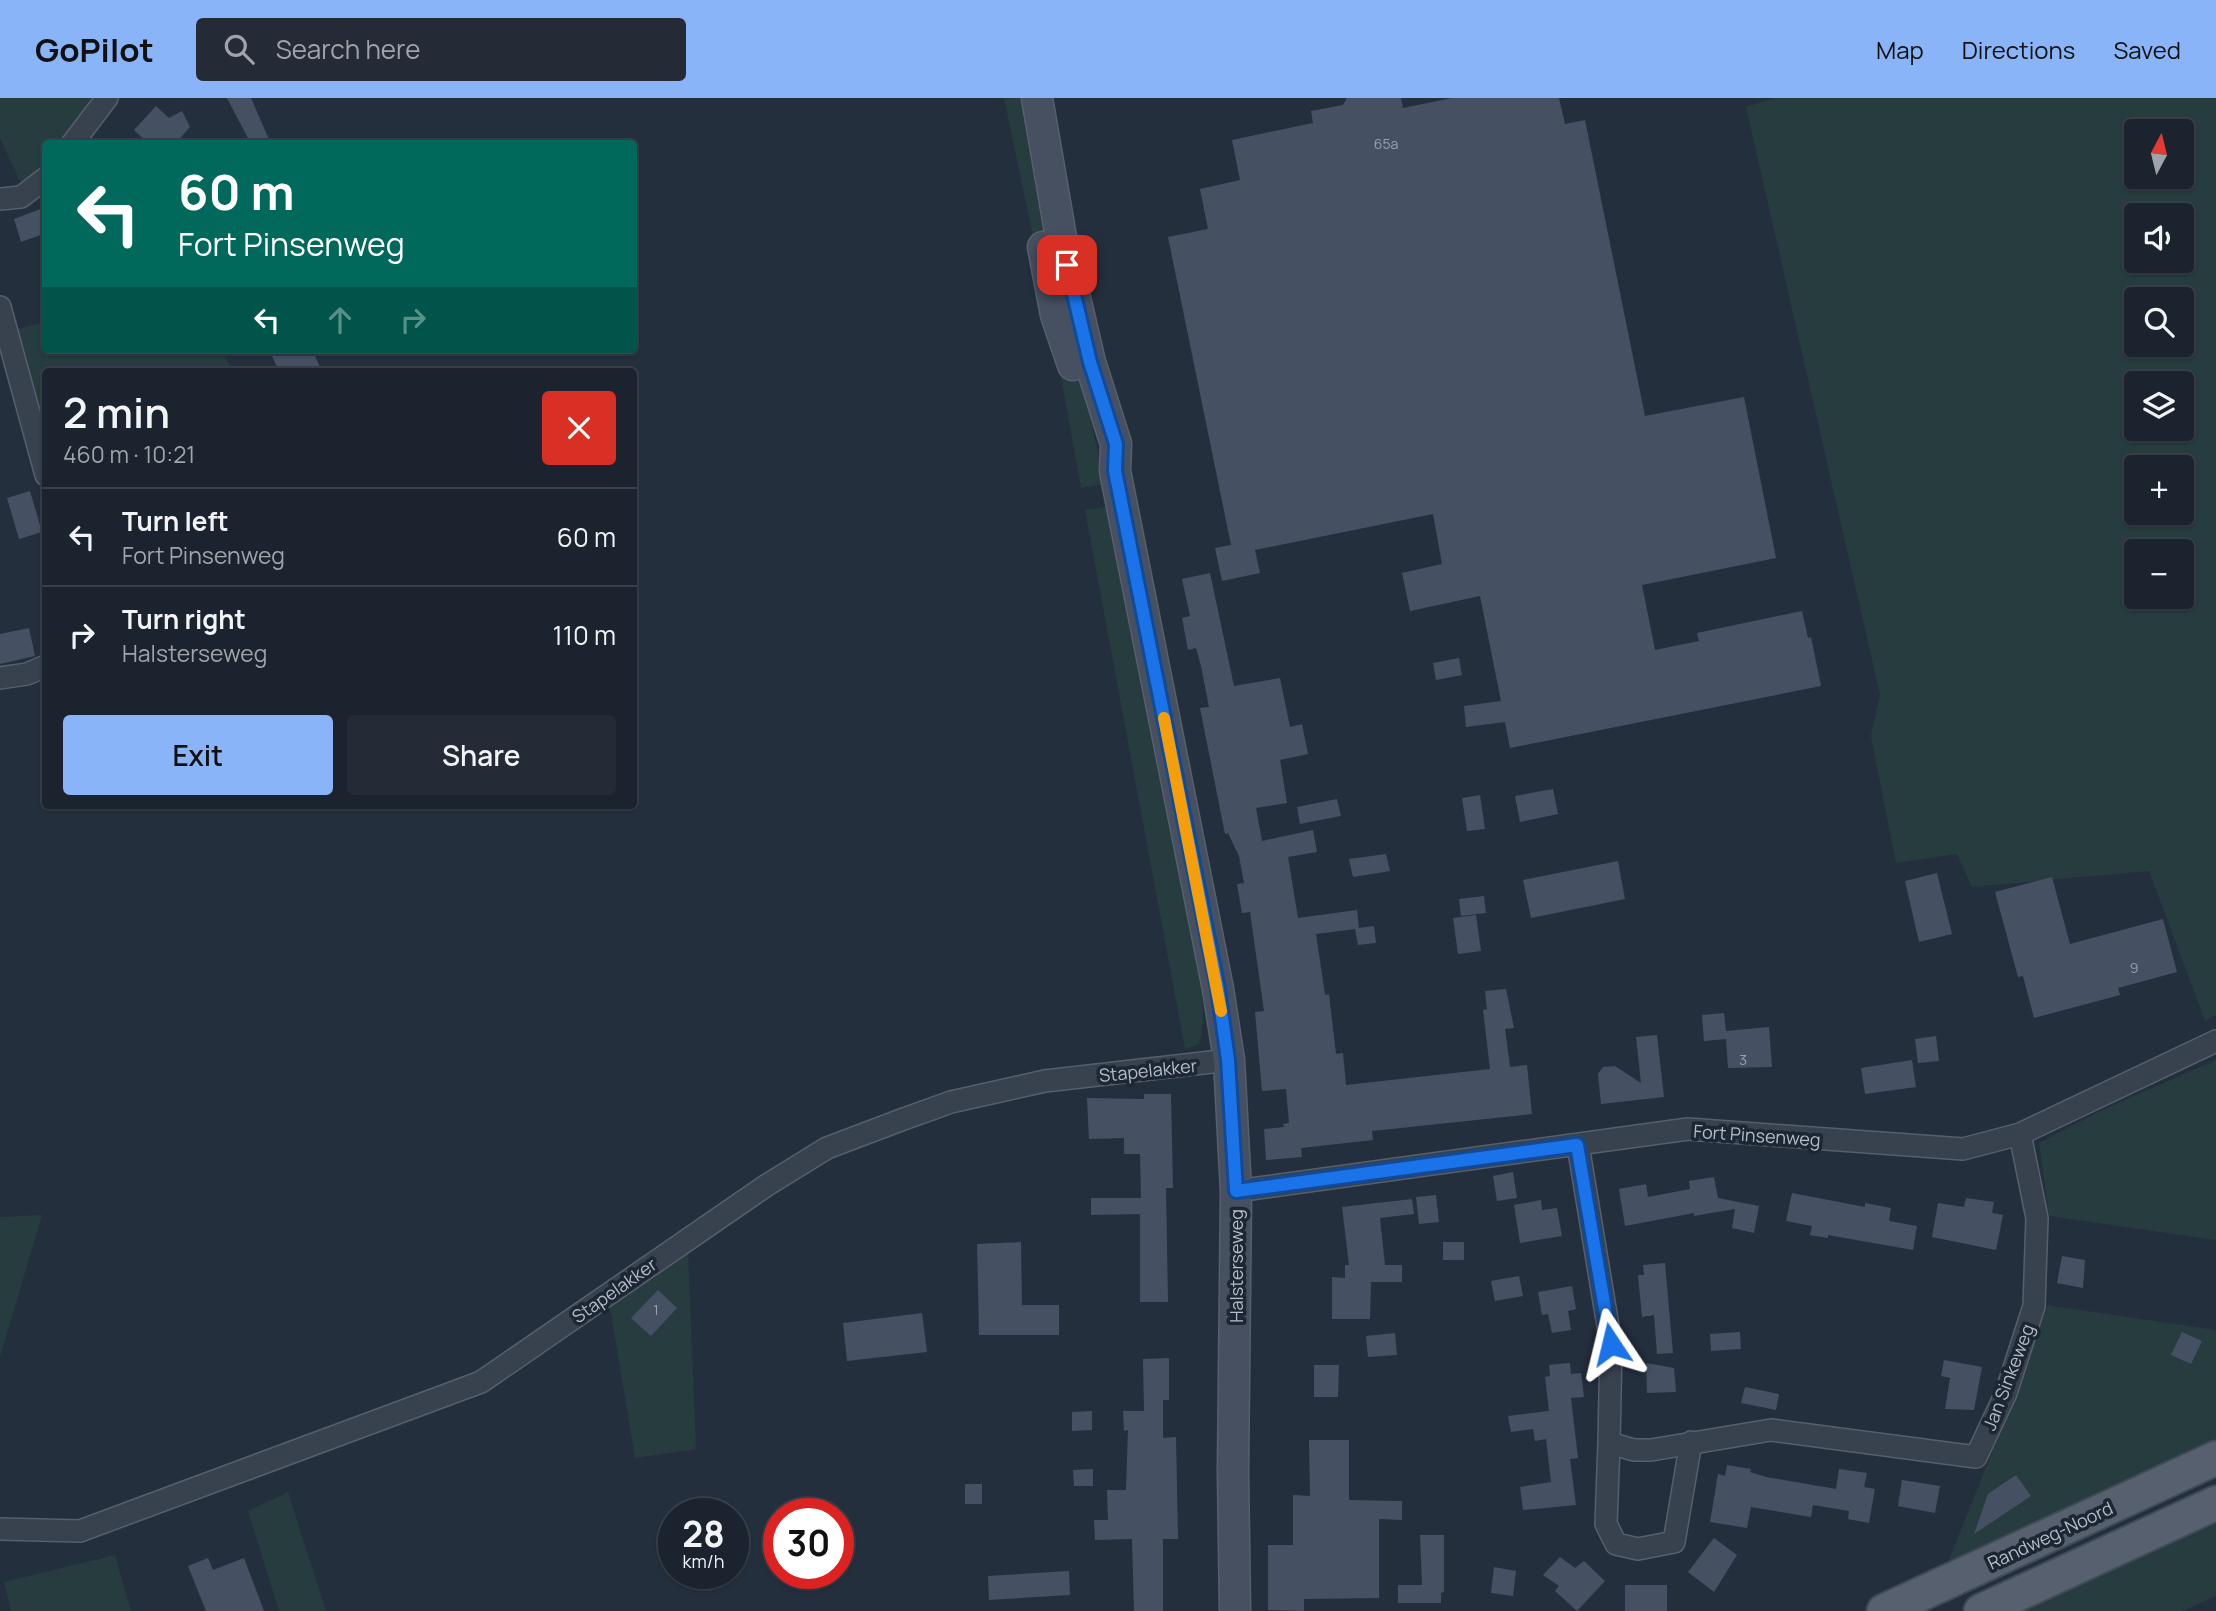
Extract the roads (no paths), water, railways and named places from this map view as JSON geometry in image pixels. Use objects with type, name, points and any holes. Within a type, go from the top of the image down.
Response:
[{"type":"main road","name":"Halsterseweg","points":[[1019,98],[1056,316],[1101,446],[1115,471]]},
{"type":"main road","name":"Halsterseweg","points":[[1037,98],[1062,243],[1090,362],[1116,444],[1115,471],[1218,989],[1228,1060],[1236,1191],[1235,1611]]},
{"type":"main road","name":"Randweg-Noord","points":[[1884,1611],[2216,1458]]},
{"type":"main road","points":[[1980,1611],[2216,1503]]},
{"type":"street","points":[[75,140],[107,98]]},
{"type":"street","points":[[0,198],[21,197],[42,181]]},
{"type":"street","points":[[0,307],[5,343],[42,462]]},
{"type":"street","points":[[0,678],[27,674],[42,668]]},
{"type":"street","name":"Fort Pinsenweg","points":[[1236,1191],[1688,1129],[1963,1149],[2020,1134],[2216,1041]]},
{"type":"street","name":"Stapelakker","points":[[0,1529],[80,1531],[481,1382],[767,1185],[827,1148],[901,1119],[951,1102],[1045,1081],[1228,1060]]},
{"type":"street","name":"Jan Sinkeweg","points":[[1609,1443],[1634,1450],[1651,1450],[1771,1430],[1976,1457],[2006,1393],[2034,1306],[2037,1218],[2020,1134]]},
{"type":"street","points":[[1577,1145],[1611,1344],[1606,1524],[1616,1544],[1638,1549],[1674,1542],[1691,1442]]}]
